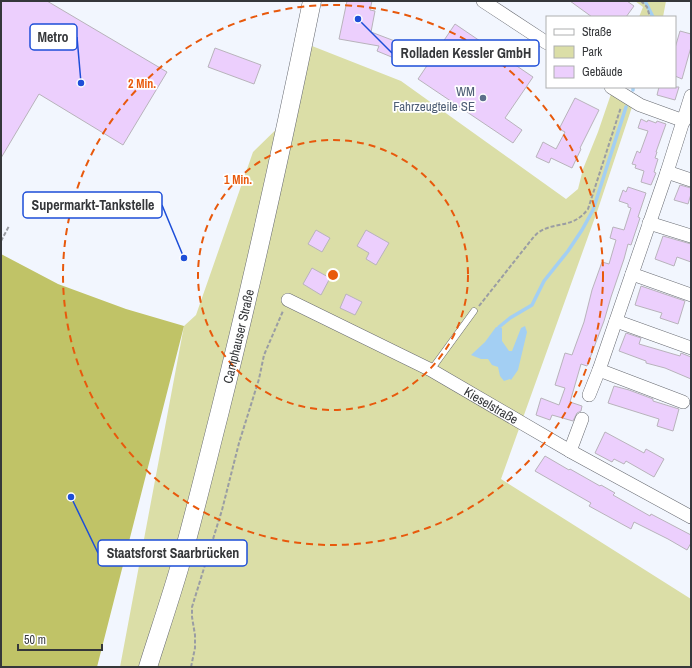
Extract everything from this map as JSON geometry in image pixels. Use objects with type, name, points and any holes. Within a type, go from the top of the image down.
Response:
[{"type":"street","name":"Camphauser Straße","points":[[148,667],[198,498],[230,372],[286,129],[312,1]]},
{"type":"street","points":[[483,1],[546,43]]},
{"type":"street","points":[[612,88],[640,105],[687,117]]},
{"type":"street","points":[[590,395],[600,370],[649,223],[687,117],[691,96]]},
{"type":"street","points":[[667,172],[691,180]]},
{"type":"street","points":[[649,223],[691,236]]},
{"type":"street","points":[[632,274],[691,295]]},
{"type":"street","name":"Kieselstraße","points":[[288,300],[431,370],[691,518]]},
{"type":"street","points":[[616,321],[691,348]]},
{"type":"street","points":[[600,370],[683,402]]},
{"type":"street","points":[[570,450],[582,419]]},
{"type":"lane","points":[[431,370],[474,311]]},
{"type":"path","points":[[641,1],[647,7],[650,16]]},
{"type":"path","points":[[474,311],[538,233],[546,228],[578,220],[588,209],[624,96]]},
{"type":"path","points":[[1,241],[10,226]]},
{"type":"path","points":[[191,667],[195,648],[192,607],[222,510],[239,443],[259,379],[264,355],[288,300]]},
{"type":"green space","points":[[635,1],[666,1],[663,16],[639,16],[643,7]]},
{"type":"green space","points":[[312,46],[401,81],[566,199],[578,189],[583,169],[611,94],[632,107],[598,209],[501,479],[691,599],[691,667],[120,667],[184,326],[196,315],[253,152],[294,112]]},
{"type":"green space","points":[[1,254],[58,284],[126,309],[184,326],[97,667],[1,667]]},
{"type":"water","points":[[525,326],[527,332],[518,370],[511,380],[504,381],[500,376],[498,367],[492,365],[488,359],[481,359],[471,355],[485,342],[496,327],[502,328],[502,341],[509,351],[512,351],[521,328]]},
{"type":"building","points":[[1,1],[47,1],[167,72],[123,145],[39,94],[1,158]]},
{"type":"building","points":[[347,1],[372,1],[370,10],[375,11],[371,32],[400,43],[394,58],[377,51],[379,46],[339,39]]},
{"type":"building","points":[[570,1],[627,1],[634,6],[627,16],[591,16]]},
{"type":"building","name":"WM Fahrzeugteile SE","points":[[455,24],[533,77],[505,118],[522,130],[513,143],[418,79]]},
{"type":"building","points":[[680,31],[691,34],[691,47],[682,79],[676,76],[676,45]]},
{"type":"building","points":[[215,48],[261,65],[254,84],[208,67]]},
{"type":"building","points":[[679,87],[675,100],[657,95],[659,88]]},
{"type":"building","points":[[575,98],[599,110],[572,168],[551,158],[549,163],[536,157],[543,142],[556,149],[565,132],[559,129]]},
{"type":"building","points":[[641,119],[647,122],[648,120],[666,124],[656,152],[655,158],[658,159],[654,172],[656,173],[651,185],[641,182],[644,171],[635,168],[636,165],[632,164],[637,151],[640,153],[648,131],[638,128]]},
{"type":"building","points":[[680,185],[691,188],[688,204],[674,200]]},
{"type":"building","points":[[628,187],[646,193],[631,245],[628,244],[604,321],[587,366],[581,364],[570,402],[582,406],[581,411],[577,413],[573,421],[552,415],[550,420],[536,415],[541,398],[559,405],[565,388],[555,385],[565,353],[572,355],[584,322],[592,290],[602,262],[609,264],[616,240],[610,238],[613,227],[624,230],[631,208],[628,207],[628,204],[619,201],[623,190],[626,192]]},
{"type":"building","points":[[316,230],[330,238],[322,252],[308,244]]},
{"type":"building","points":[[366,230],[389,243],[376,265],[366,259],[369,253],[357,246]]},
{"type":"building","points":[[663,236],[691,244],[691,262],[677,257],[674,266],[655,259]]},
{"type":"building","points":[[312,268],[330,278],[321,295],[303,284]]},
{"type":"building","points":[[641,286],[685,301],[678,324],[660,318],[662,313],[635,305]]},
{"type":"building","points":[[346,294],[362,302],[355,315],[340,308]]},
{"type":"building","points":[[626,333],[641,338],[639,344],[680,356],[681,353],[691,357],[691,379],[665,368],[646,363],[646,361],[619,351]]},
{"type":"building","points":[[614,386],[629,390],[653,399],[653,401],[679,409],[673,431],[657,426],[659,419],[608,403]]},
{"type":"building","points":[[605,432],[644,453],[646,449],[664,459],[654,477],[626,461],[624,464],[614,459],[612,462],[595,453]]},
{"type":"building","points":[[545,456],[615,493],[613,495],[650,516],[651,514],[691,535],[691,543],[687,550],[634,522],[631,529],[589,506],[591,503],[535,471]]},
{"type":"waterway","points":[[645,1],[652,16]]},
{"type":"waterway","points":[[499,327],[510,318],[532,305],[544,281],[568,251],[582,230],[593,210],[626,107]]},
{"type":"place","name":"Rolladen Kessler GmbH","points":[[358,19]]},
{"type":"place","name":"Metro","points":[[81,83]]},
{"type":"place","name":"WM Fahrzeugteile SE","points":[[483,98]]},
{"type":"place","name":"Supermarkt-Tankstelle","points":[[184,258]]},
{"type":"place","name":"Staatsforst Saarbrücken","points":[[71,497]]}]
